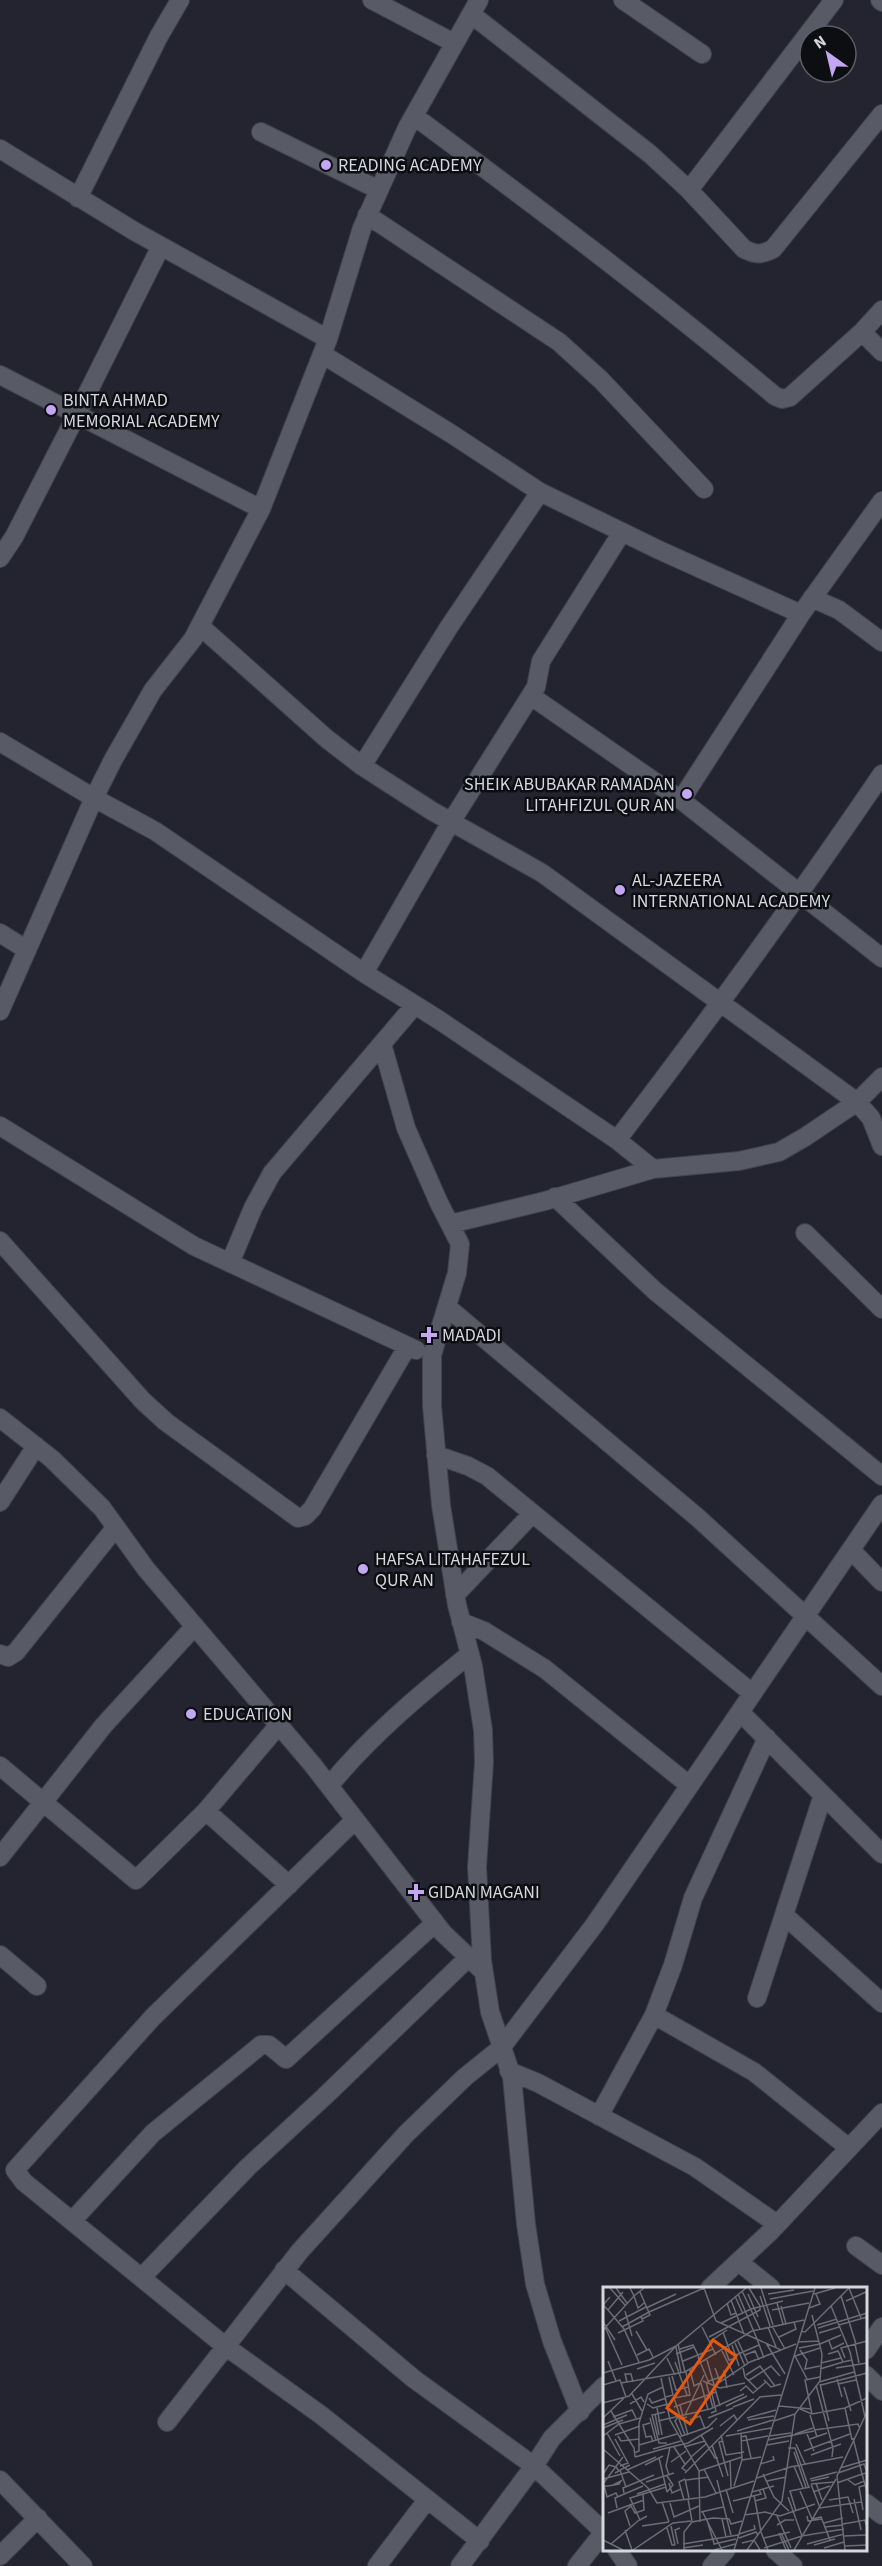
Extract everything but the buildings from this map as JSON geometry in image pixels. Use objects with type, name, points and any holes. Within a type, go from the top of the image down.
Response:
[{"type":"street","points":[[78,198],[159,36],[180,0]]},
{"type":"street","points":[[372,0],[454,43]]},
{"type":"street","points":[[623,0],[702,54]]},
{"type":"street","points":[[689,190],[834,0]]},
{"type":"street","points":[[0,1011],[94,798],[153,690],[193,639],[261,509],[325,347],[368,215],[414,116],[475,7],[650,154],[689,190],[744,249],[753,254],[761,255],[773,249],[882,114]]},
{"type":"street","points":[[414,116],[606,258],[677,313],[775,396],[782,399],[790,397],[862,332],[882,310]]},
{"type":"street","points":[[261,132],[379,190]]},
{"type":"street","points":[[0,149],[325,347],[540,492],[801,614]]},
{"type":"street","points":[[368,215],[559,342],[601,380],[704,489]]},
{"type":"street","points":[[1,556],[76,416],[161,246]]},
{"type":"street","points":[[862,332],[882,352]]},
{"type":"street","points":[[0,375],[261,509]]},
{"type":"street","points":[[362,766],[449,627],[540,492]]},
{"type":"street","points":[[681,800],[801,614],[882,501]]},
{"type":"street","points":[[364,973],[451,822],[531,696],[540,676],[541,661],[622,532]]},
{"type":"street","points":[[812,598],[839,610],[882,642]]},
{"type":"street","points":[[200,626],[327,739],[362,766],[451,822],[542,873],[857,1102],[871,1118],[882,1146]]},
{"type":"street","points":[[531,696],[681,800],[882,958]]},
{"type":"street","points":[[0,742],[155,831],[364,973],[439,1020],[617,1140],[653,1169]]},
{"type":"street","points":[[617,1140],[721,1004],[801,893],[882,774]]},
{"type":"street","points":[[0,933],[27,950]]},
{"type":"street","points":[[230,1263],[253,1208],[272,1173],[414,1006]]},
{"type":"street","points":[[382,1044],[406,1128],[460,1244],[457,1273],[432,1355],[432,1406],[441,1505],[455,1596],[470,1654],[483,1730],[484,1751],[477,1868],[484,1972],[490,2012],[509,2071],[525,2224],[535,2284],[552,2342],[579,2412]]},
{"type":"street","points":[[450,1224],[653,1169],[739,1161],[779,1152],[857,1102],[882,1077]]},
{"type":"street","points":[[0,1126],[194,1246],[407,1347],[432,1355]]},
{"type":"street","points":[[555,1197],[655,1291],[882,1476]]},
{"type":"street","points":[[805,1233],[882,1309]]},
{"type":"street","points":[[0,1241],[143,1401],[166,1422],[298,1518],[305,1516],[312,1509],[407,1347]]},
{"type":"street","points":[[447,1307],[697,1517],[882,1686]]},
{"type":"street","points":[[0,1418],[36,1446],[102,1508],[146,1569],[329,1786],[435,1923],[484,1972]]},
{"type":"street","points":[[0,1502],[36,1446]]},
{"type":"street","points":[[436,1455],[468,1466],[487,1476],[752,1694]]},
{"type":"street","points":[[167,2422],[284,2270],[406,2134],[465,2077],[501,2048],[595,1924],[882,1504]]},
{"type":"street","points":[[455,1596],[532,1514]]},
{"type":"street","points":[[0,1654],[8,1657],[16,1652],[116,1527]]},
{"type":"street","points":[[851,1550],[882,1582]]},
{"type":"street","points":[[462,1622],[484,1631],[545,1669],[690,1785]]},
{"type":"street","points":[[0,1857],[104,1725],[194,1627]]},
{"type":"street","points":[[329,1786],[374,1736],[470,1654]]},
{"type":"street","points":[[740,1712],[882,1854]]},
{"type":"street","points":[[0,1766],[136,1880],[206,1811],[278,1726]]},
{"type":"street","points":[[599,2116],[654,2015],[673,1965],[693,1898],[766,1738]]},
{"type":"street","points":[[757,1998],[823,1795]]},
{"type":"street","points":[[206,1811],[289,1885]]},
{"type":"street","points":[[355,1820],[153,2017],[15,2169],[24,2182],[225,2346],[321,2415],[480,2541]]},
{"type":"street","points":[[784,1915],[882,2003]]},
{"type":"street","points":[[72,2221],[173,2115],[261,2046],[268,2045],[286,2060],[435,1923]]},
{"type":"street","points":[[0,1955],[37,1986]]},
{"type":"street","points":[[142,2277],[248,2167],[468,1958]]},
{"type":"street","points":[[654,2015],[754,2072],[849,2148]]},
{"type":"street","points":[[509,2071],[695,2167],[777,2224]]},
{"type":"street","points":[[712,2287],[777,2224],[882,2113]]},
{"type":"street","points":[[856,2246],[882,2265]]},
{"type":"street","points":[[739,2262],[769,2287]]},
{"type":"street","points":[[284,2270],[414,2379],[534,2466],[603,2531]]},
{"type":"street","points":[[867,2348],[882,2326]]},
{"type":"street","points":[[867,2376],[882,2391]]},
{"type":"street","points":[[460,2566],[552,2438],[603,2388]]},
{"type":"street","points":[[0,2480],[83,2566]]},
{"type":"street","points":[[377,2566],[427,2499]]},
{"type":"street","points":[[867,2503],[882,2515]]},
{"type":"street","points":[[0,2556],[38,2518]]},
{"type":"street","points":[[577,2566],[603,2533]]},
{"type":"street","points":[[618,2551],[628,2566]]},
{"type":"street","points":[[712,2566],[725,2551]]},
{"type":"street","points":[[776,2551],[793,2566]]},
{"type":"place","name":"READING ACADEMY","points":[[326,165]]},
{"type":"place","name":"BINTA AHMAD MEMORIAL ACADEMY","points":[[51,410]]},
{"type":"place","name":"SHEIK ABUBAKAR RAMADAN LITAHFIZUL QUR AN","points":[[687,794]]},
{"type":"place","name":"AL-JAZEERA INTERNATIONAL ACADEMY","points":[[620,890]]},
{"type":"place","name":"MADADI","points":[[429,1335]]},
{"type":"place","name":"HAFSA LITAHAFEZUL QUR AN","points":[[363,1569]]},
{"type":"place","name":"EDUCATION","points":[[191,1714]]},
{"type":"place","name":"GIDAN MAGANI","points":[[416,1892]]}]
